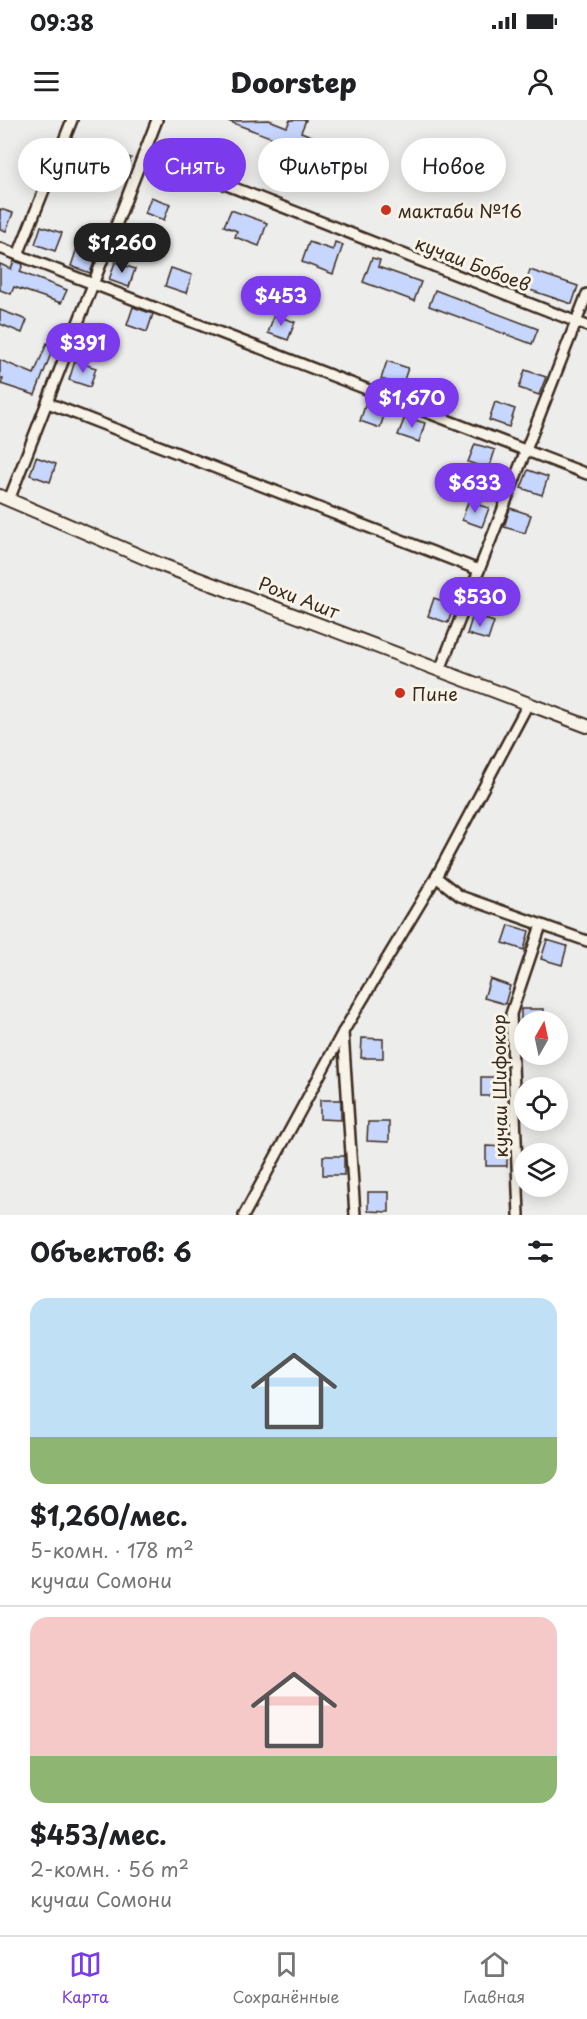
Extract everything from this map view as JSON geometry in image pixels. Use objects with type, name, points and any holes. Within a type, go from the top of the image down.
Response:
[{"type":"main road","name":"Рохи Ашт","points":[[4,498],[159,564],[587,726]]},
{"type":"street","points":[[18,255],[72,120]]},
{"type":"street","points":[[151,138],[158,120]]},
{"type":"street","points":[[4,498],[48,403],[143,158]]},
{"type":"street","name":"кучаи Бобоев","points":[[244,192],[587,326]]},
{"type":"street","points":[[0,248],[587,474]]},
{"type":"street","points":[[440,670],[587,294]]},
{"type":"street","points":[[48,403],[479,570]]},
{"type":"street","points":[[244,1215],[343,1032],[436,877],[528,704]]},
{"type":"street","points":[[436,877],[460,896],[587,941]]},
{"type":"street","name":"кучаи Шифокор","points":[[519,1215],[511,1014],[542,925]]},
{"type":"street","points":[[343,1032],[355,1215]]},
{"type":"building","points":[[269,120],[287,127],[290,120],[306,120],[301,132],[317,138],[273,138],[228,121]]},
{"type":"building","points":[[151,197],[170,204],[164,220],[145,213]]},
{"type":"building","points":[[0,209],[13,213],[6,231],[0,229]]},
{"type":"building","points":[[231,210],[267,223],[259,246],[235,237],[237,231],[224,226]]},
{"type":"building","points":[[41,226],[62,233],[55,251],[35,244]]},
{"type":"building","points":[[309,242],[333,250],[335,242],[343,245],[333,274],[302,262]]},
{"type":"building","points":[[77,248],[97,254],[90,273],[71,266]]},
{"type":"building","points":[[372,258],[380,260],[378,267],[421,282],[414,301],[363,282]]},
{"type":"building","points":[[14,261],[23,264],[20,272],[67,290],[61,303],[14,287],[11,294],[0,290],[0,264],[11,269]]},
{"type":"building","points":[[115,262],[135,269],[129,287],[109,280]]},
{"type":"building","points":[[171,268],[192,275],[186,293],[165,286]]},
{"type":"building","points":[[530,270],[578,286],[572,304],[524,288]]},
{"type":"building","points":[[435,290],[538,329],[532,344],[429,306]]},
{"type":"building","points":[[133,307],[153,314],[147,332],[127,325]]},
{"type":"building","points":[[0,310],[27,320],[22,333],[0,324]]},
{"type":"building","points":[[274,315],[295,322],[288,340],[268,333]]},
{"type":"building","points":[[47,343],[54,346],[35,395],[1,384],[3,379],[0,378],[0,360],[34,374]]},
{"type":"building","points":[[75,361],[96,368],[90,387],[69,380]]},
{"type":"building","points":[[387,361],[408,368],[402,386],[381,379]]},
{"type":"building","points":[[525,370],[546,377],[539,395],[519,388]]},
{"type":"building","points":[[495,402],[515,409],[509,427],[489,420]]},
{"type":"building","points":[[366,403],[386,409],[380,428],[360,421]]},
{"type":"building","points":[[405,417],[425,423],[419,442],[398,435]]},
{"type":"building","points":[[475,444],[495,450],[489,469],[468,462]]},
{"type":"building","points":[[36,457],[56,464],[50,482],[30,475]]},
{"type":"building","points":[[528,470],[548,477],[542,495],[521,488]]},
{"type":"building","points":[[468,502],[489,508],[482,527],[462,520]]},
{"type":"building","points":[[510,508],[531,515],[525,533],[504,527]]},
{"type":"building","points":[[434,598],[454,605],[448,623],[428,616]]},
{"type":"building","points":[[473,615],[494,622],[488,640],[467,634]]},
{"type":"building","points":[[509,925],[529,931],[524,950],[503,943]]},
{"type":"building","points":[[547,940],[567,946],[562,965],[541,959]]},
{"type":"building","points":[[490,979],[510,986],[505,1004],[484,998]]},
{"type":"building","points":[[521,1009],[543,1009],[543,1011],[521,1011]]},
{"type":"building","points":[[362,1038],[383,1039],[383,1058],[361,1058]]},
{"type":"building","points":[[481,1077],[502,1077],[502,1096],[481,1096]]},
{"type":"building","points":[[320,1100],[341,1100],[341,1120],[320,1119]]},
{"type":"building","points":[[368,1122],[389,1122],[389,1142],[367,1141]]},
{"type":"building","points":[[486,1146],[507,1147],[507,1166],[486,1166]]},
{"type":"building","points":[[323,1156],[344,1156],[344,1175],[323,1175]]},
{"type":"building","points":[[368,1192],[389,1192],[389,1212],[368,1211]]},
{"type":"place","name":"мактаби №16","points":[[386,210]]},
{"type":"place","name":"Пине","points":[[400,693]]}]
